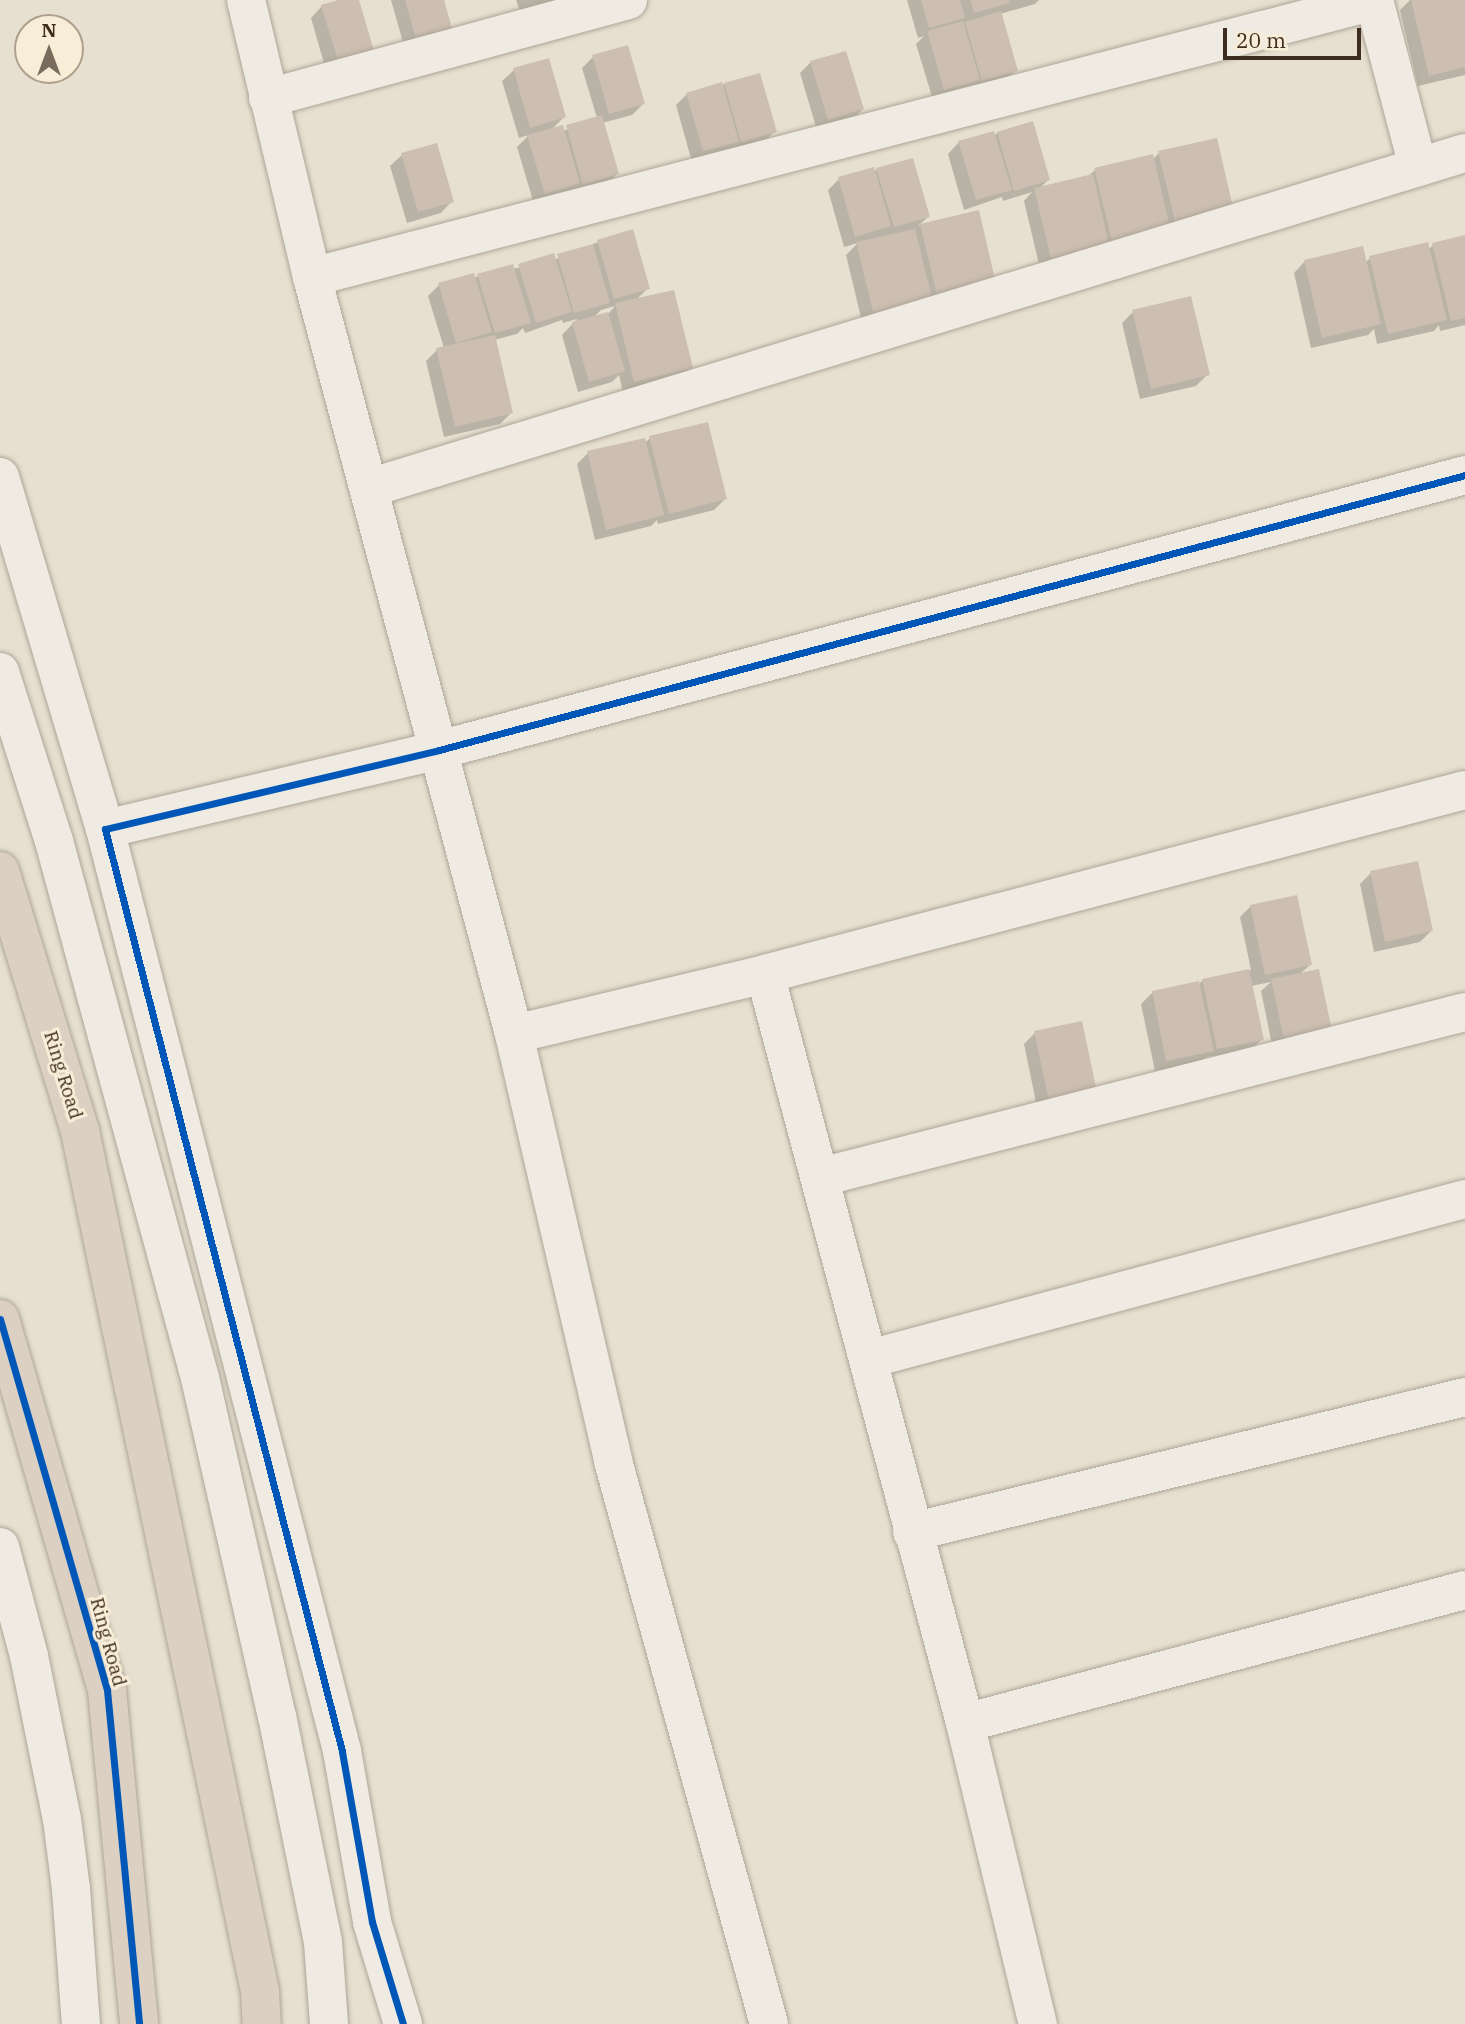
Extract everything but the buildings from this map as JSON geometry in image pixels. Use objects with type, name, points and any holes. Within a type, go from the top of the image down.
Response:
[{"type":"highway","name":"Ring Road","points":[[0,871],[80,1131],[260,1991],[262,2024]]},
{"type":"highway","name":"Ring Road","points":[[0,1319],[107,1690],[139,2024]]},
{"type":"street","points":[[246,0],[312,277],[514,1034],[613,1461],[769,2024]]},
{"type":"street","points":[[268,98],[628,0]]},
{"type":"street","points":[[312,277],[1375,1],[1418,167]]},
{"type":"street","points":[[369,488],[1465,152]]},
{"type":"street","points":[[105,829],[439,750],[1465,475]]},
{"type":"street","points":[[0,477],[105,829],[342,1751],[372,1922],[403,2024]]},
{"type":"street","points":[[0,672],[54,841],[200,1378],[277,1716],[317,1915],[329,2024]]},
{"type":"street","points":[[514,1034],[765,974],[1465,790]]},
{"type":"street","points":[[765,974],[965,1723],[1038,2024]]},
{"type":"street","points":[[821,1177],[1465,1012]]},
{"type":"street","points":[[869,1359],[1465,1199]]},
{"type":"street","points":[[912,1532],[1465,1396]]},
{"type":"street","points":[[0,1547],[29,1656],[62,1819],[71,1889],[81,2024]]},
{"type":"street","points":[[965,1723],[1465,1590]]},
{"type":"cycle path","points":[[403,2024],[372,1922],[342,1751],[105,829],[439,750],[1465,475]]},
{"type":"cycle path","points":[[0,1319],[107,1690],[139,2024]]}]
